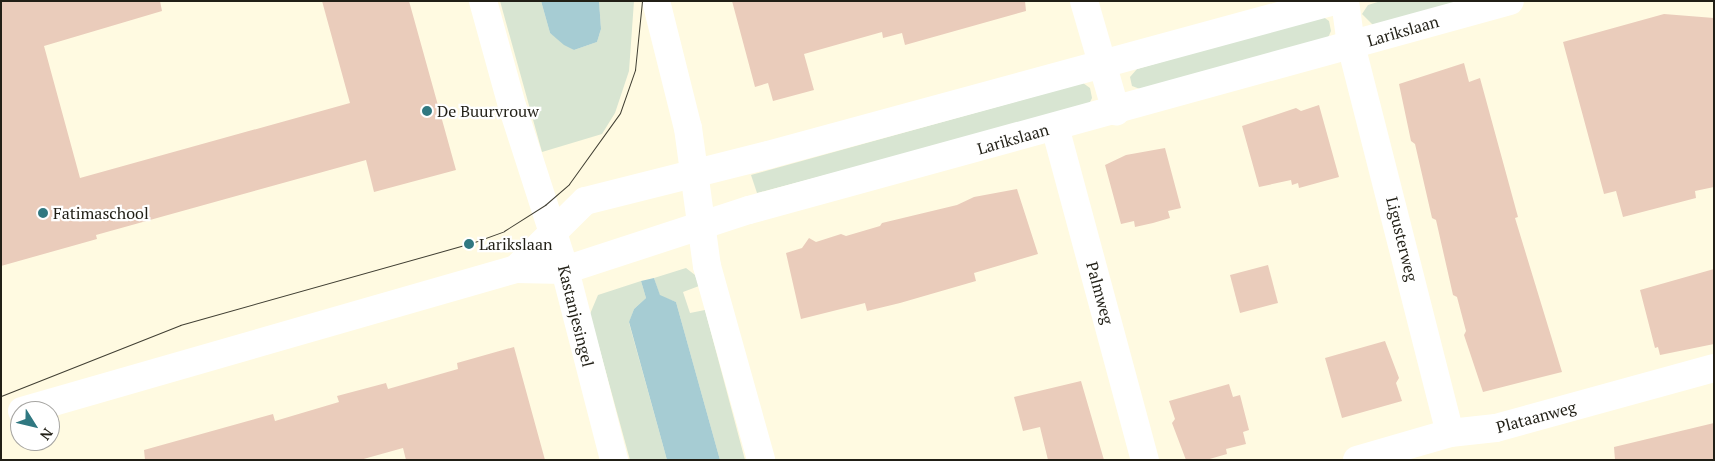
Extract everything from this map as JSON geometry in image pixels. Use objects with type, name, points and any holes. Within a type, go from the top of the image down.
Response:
[{"type":"street","name":"Kastanjesingel","points":[[483,1],[513,110],[565,270],[614,460]]},
{"type":"street","points":[[656,1],[696,172],[701,228],[707,266],[761,460]]},
{"type":"street","points":[[1084,1],[1116,110]]},
{"type":"street","name":"Larikslaan","points":[[516,269],[585,201],[1102,65],[1334,1]]},
{"type":"street","name":"Ligusterweg","points":[[1345,1],[1351,45],[1450,433]]},
{"type":"street","name":"Larikslaan","points":[[56,401],[516,269],[565,270],[701,228],[749,210],[1510,1]]},
{"type":"street","name":"Palmweg","points":[[1055,127],[1146,460]]},
{"type":"street","name":"Plataanweg","points":[[1357,460],[1450,433],[1496,428],[1714,368]]},
{"type":"green space","points":[[500,1],[541,1],[550,33],[574,50],[597,42],[601,29],[599,1],[634,1],[629,71],[615,113],[602,134],[542,152]]},
{"type":"green space","points":[[1381,1],[1463,1],[1374,26],[1362,14],[1368,5]]},
{"type":"green space","points":[[1322,16],[1329,21],[1331,31],[1327,40],[1140,89],[1132,86],[1130,77],[1137,69]]},
{"type":"green space","points":[[1083,83],[1090,88],[1092,98],[1088,106],[757,193],[751,175]]},
{"type":"green space","points":[[686,268],[695,275],[699,286],[683,292],[690,313],[705,310],[745,460],[720,460],[676,302],[660,296],[654,278]]},
{"type":"green space","points":[[641,281],[646,298],[634,309],[629,323],[667,460],[630,460],[590,314],[598,295]]},
{"type":"water","points":[[541,1],[599,1],[601,29],[597,42],[574,50],[564,45],[550,33]]},
{"type":"water","points":[[654,278],[660,295],[676,302],[720,460],[667,460],[629,322],[634,309],[646,298],[641,281]]},
{"type":"building","points":[[1,1],[160,1],[162,11],[44,46],[80,178],[350,103],[322,1],[409,1],[456,170],[374,192],[366,160],[96,235],[97,239],[1,266]]},
{"type":"building","points":[[732,1],[1025,1],[1026,11],[905,45],[902,33],[883,38],[882,32],[804,54],[814,90],[773,101],[768,83],[755,87]]},
{"type":"building","points":[[1664,14],[1714,18],[1714,187],[1695,191],[1696,198],[1623,217],[1616,191],[1604,194],[1563,42]]},
{"type":"building","points":[[1464,63],[1469,82],[1480,78],[1518,217],[1515,218],[1562,372],[1483,392],[1464,335],[1466,331],[1457,297],[1453,295],[1436,220],[1432,218],[1415,144],[1411,141],[1399,84]]},
{"type":"building","points":[[1319,105],[1339,177],[1299,188],[1298,183],[1292,185],[1291,180],[1259,187],[1242,126],[1296,108],[1301,111]]},
{"type":"building","points":[[1165,148],[1181,208],[1168,211],[1170,218],[1153,223],[1135,227],[1134,221],[1121,224],[1105,165],[1126,155]]},
{"type":"building","points":[[1017,189],[1038,254],[974,273],[976,281],[900,303],[867,311],[865,303],[801,319],[786,253],[802,248],[809,238],[816,242],[841,234],[846,236],[880,226],[882,223],[957,205],[974,197]]},
{"type":"building","points":[[1268,265],[1278,303],[1240,313],[1230,275]]},
{"type":"building","points":[[1714,269],[1714,344],[1660,355],[1658,347],[1655,348],[1640,290]]},
{"type":"building","points":[[1385,341],[1399,378],[1396,383],[1402,401],[1342,418],[1325,358]]},
{"type":"building","points":[[514,347],[545,460],[406,460],[403,448],[360,460],[145,460],[144,450],[273,414],[275,421],[339,402],[337,396],[386,383],[388,389],[458,369],[457,363]]},
{"type":"building","points":[[1081,381],[1104,460],[1048,460],[1040,427],[1023,431],[1014,397]]},
{"type":"building","points":[[1229,384],[1233,397],[1240,395],[1249,430],[1243,432],[1246,444],[1226,449],[1227,454],[1206,460],[1186,460],[1172,423],[1175,419],[1169,401]]},
{"type":"building","points":[[1714,423],[1714,460],[1615,460],[1614,447]]},
{"type":"tram line","points":[[1,396],[180,325],[469,244],[504,231],[545,205],[569,184],[620,113],[635,70],[642,1]]},
{"type":"place","name":"De Buurvrouw","points":[[427,111]]},
{"type":"place","name":"Fatimaschool","points":[[43,213]]},
{"type":"place","name":"Larikslaan","points":[[469,244]]}]
